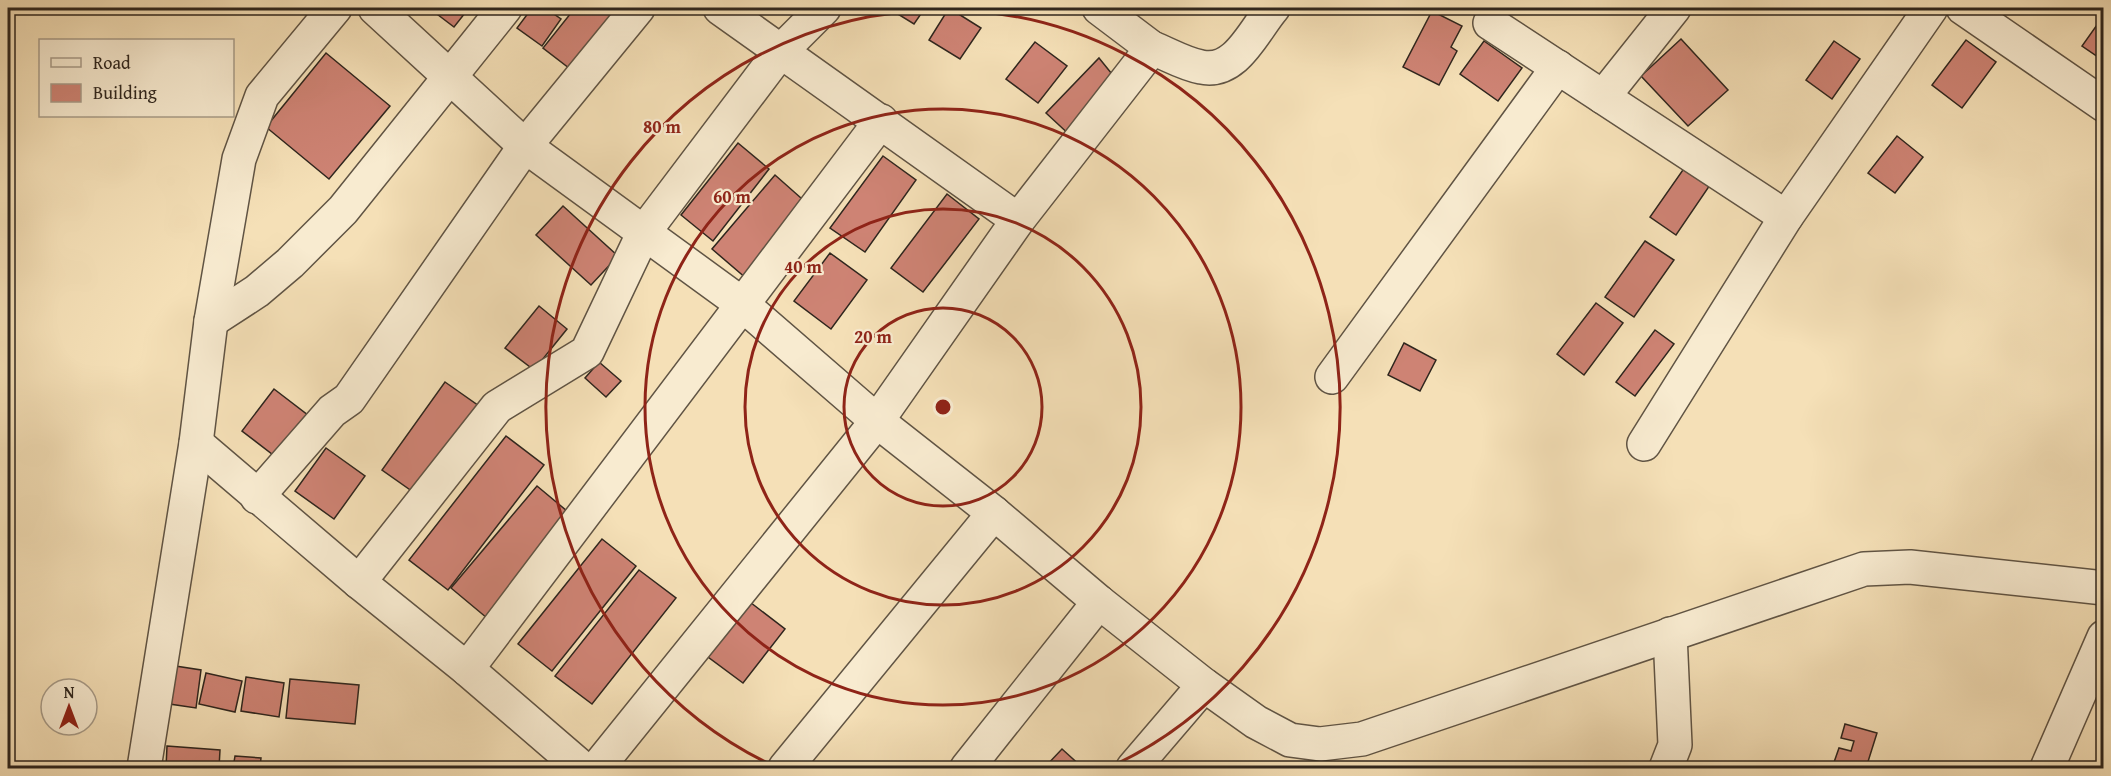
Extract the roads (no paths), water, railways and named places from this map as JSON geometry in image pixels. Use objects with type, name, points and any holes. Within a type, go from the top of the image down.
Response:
[{"type":"street","points":[[144,768],[196,443],[211,321],[239,159],[262,96],[335,8]]},
{"type":"street","points":[[375,8],[525,146],[742,304],[877,421],[994,513],[1099,602],[1204,685],[1256,722],[1290,740],[1320,744],[1362,739],[1864,568],[1910,567],[2103,588]]},
{"type":"street","points":[[211,321],[265,284],[290,263],[343,210],[505,8]]},
{"type":"street","points":[[258,497],[332,411],[349,399],[525,146],[638,8]]},
{"type":"street","points":[[720,8],[1018,220]]},
{"type":"street","points":[[359,582],[497,406],[587,352],[644,232],[780,52],[824,8]]},
{"type":"street","points":[[1099,8],[1152,48],[1201,67],[1216,68],[1230,62],[1246,45],[1273,8]]},
{"type":"street","points":[[1603,97],[1674,8]]},
{"type":"street","points":[[1644,444],[1786,217],[1931,8]]},
{"type":"street","points":[[1963,8],[2103,105]]},
{"type":"street","points":[[1490,23],[1786,217]]},
{"type":"street","points":[[597,768],[877,421],[1018,220],[1152,48]]},
{"type":"street","points":[[1332,377],[1557,67]]},
{"type":"street","points":[[467,669],[881,121]]},
{"type":"street","points":[[196,443],[582,768]]},
{"type":"street","points":[[785,768],[994,513]]},
{"type":"street","points":[[967,768],[1099,602]]},
{"type":"street","points":[[1665,768],[1675,745],[1670,634]]},
{"type":"street","points":[[2047,768],[2103,636]]},
{"type":"street","points":[[1133,768],[1204,685]]}]
